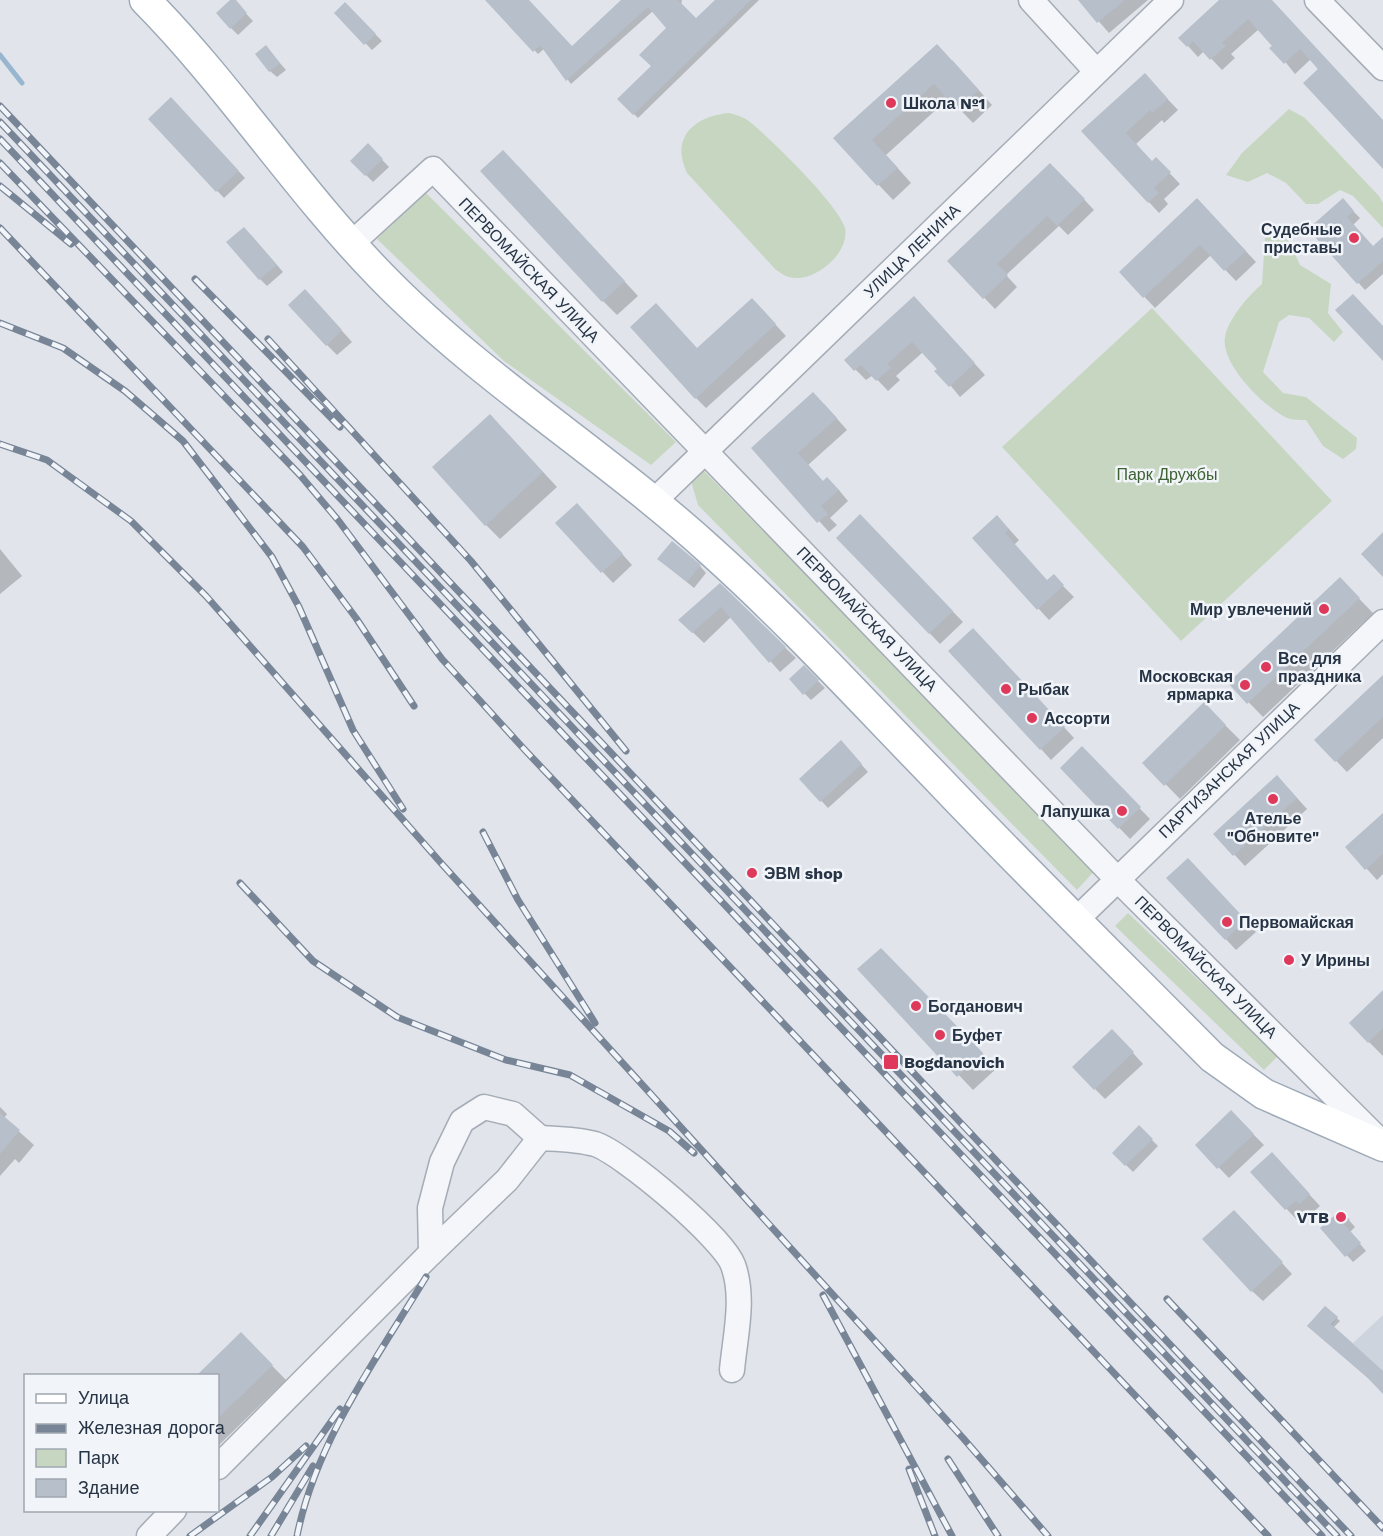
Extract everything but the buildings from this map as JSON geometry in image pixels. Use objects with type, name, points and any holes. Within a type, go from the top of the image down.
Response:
[{"type":"main road","name":"ПЕРВОМАЙСКАЯ УЛИЦА","points":[[145,0],[207,69],[351,244],[432,325],[654,501],[711,551],[815,649],[936,778],[1212,1057],[1264,1094],[1383,1145]]},
{"type":"street","points":[[1031,0],[1096,71]]},
{"type":"street","name":"УЛИЦА ЛЕНИНА","points":[[654,501],[1171,0]]},
{"type":"street","points":[[1317,0],[1383,68]]},
{"type":"street","name":"ПЕРВОМАЙСКАЯ УЛИЦА","points":[[351,244],[433,169],[1117,879],[1383,1145]]},
{"type":"street","name":"ПАРТИЗАНСКАЯ УЛИЦА","points":[[1076,920],[1383,622]]},
{"type":"street","points":[[431,1253],[430,1208],[442,1162],[462,1121],[484,1107],[513,1114],[540,1138],[568,1139],[597,1145],[637,1170],[702,1226],[732,1263],[739,1297],[732,1370]]},
{"type":"street","points":[[219,1466],[507,1180],[540,1138]]},
{"type":"street","points":[[149,1536],[172,1512]]},
{"type":"shaded area","points":[[1325,1306],[1338,1317],[1332,1325],[1353,1343],[1383,1315],[1383,1394],[1368,1378],[1307,1326]]},
{"type":"green space","points":[[1289,109],[1305,118],[1379,196],[1383,203],[1383,228],[1353,196],[1340,190],[1318,204],[1306,204],[1286,183],[1267,173],[1248,182],[1226,175],[1242,153]]},
{"type":"green space","points":[[729,113],[748,120],[773,142],[818,189],[840,218],[845,228],[843,246],[823,269],[805,277],[793,278],[775,269],[687,173],[681,149],[688,131],[705,119]]},
{"type":"green space","points":[[426,193],[676,442],[651,465],[504,361],[377,239]]},
{"type":"green space","points":[[1277,231],[1289,241],[1300,265],[1331,284],[1328,313],[1343,332],[1334,342],[1309,318],[1289,315],[1279,322],[1263,372],[1283,393],[1306,397],[1357,438],[1356,449],[1343,459],[1323,446],[1306,420],[1287,418],[1256,395],[1229,360],[1225,348],[1225,337],[1230,323],[1245,301],[1262,284],[1265,238]]},
{"type":"green space","name":"Парк Дружбы","points":[[1152,308],[1332,501],[1181,641],[1002,447]]},
{"type":"green space","points":[[703,470],[1096,869],[1077,890],[698,505],[691,481]]},
{"type":"green space","points":[[1128,913],[1278,1056],[1264,1070],[1115,926]]},
{"type":"waterway","points":[[0,55],[22,83]]},
{"type":"railway","points":[[0,106],[1351,1536]]},
{"type":"railway","points":[[0,122],[1337,1536]]},
{"type":"railway","points":[[0,139],[1322,1536]]},
{"type":"railway","points":[[0,163],[300,475],[338,520],[442,659],[524,749],[1268,1536]]},
{"type":"railway","points":[[0,186],[71,244]]},
{"type":"railway","points":[[0,228],[303,547],[356,618],[414,706]]},
{"type":"railway","points":[[195,279],[340,427]]},
{"type":"railway","points":[[0,323],[63,348],[125,391],[183,441],[272,557],[299,607],[353,730],[403,809]]},
{"type":"railway","points":[[268,339],[471,561],[626,751]]},
{"type":"railway","points":[[0,444],[47,460],[131,521],[206,596],[441,863],[963,1438],[1048,1536]]},
{"type":"railway","points":[[483,832],[518,900],[595,1023]]},
{"type":"railway","points":[[240,883],[313,961],[397,1017],[506,1060],[570,1075],[669,1131],[694,1153]]},
{"type":"railway","points":[[297,1536],[306,1501],[333,1434],[350,1401],[426,1277]]},
{"type":"railway","points":[[823,1295],[952,1536]]},
{"type":"railway","points":[[1167,1299],[1383,1528]]},
{"type":"railway","points":[[250,1536],[340,1409]]},
{"type":"railway","points":[[190,1536],[272,1477],[306,1446]]},
{"type":"railway","points":[[948,1459],[998,1536]]},
{"type":"railway","points":[[271,1536],[313,1466]]},
{"type":"railway","points":[[909,1469],[935,1536]]},
{"type":"place","name":"Школа №1","points":[[891,103]]},
{"type":"place","name":"Судебные приставы","points":[[1354,238]]},
{"type":"place","name":"Мир увлечений","points":[[1324,609]]},
{"type":"place","name":"Все для праздника","points":[[1266,667]]},
{"type":"place","name":"Московская ярмарка","points":[[1245,685]]},
{"type":"place","name":"Рыбак","points":[[1006,689]]},
{"type":"place","name":"Ассорти","points":[[1032,718]]},
{"type":"place","name":"Ателье \"Обновите\"","points":[[1273,799]]},
{"type":"place","name":"Лапушка","points":[[1122,811]]},
{"type":"place","name":"ЭВМ shop","points":[[752,873]]},
{"type":"place","name":"Первомайская","points":[[1227,922]]},
{"type":"place","name":"У Ирины","points":[[1289,960]]},
{"type":"place","name":"Богданович","points":[[916,1006]]},
{"type":"place","name":"Буфет","points":[[940,1035]]},
{"type":"place","name":"Bogdanovich","points":[[891,1062]]},
{"type":"place","name":"VTB","points":[[1341,1217]]}]
